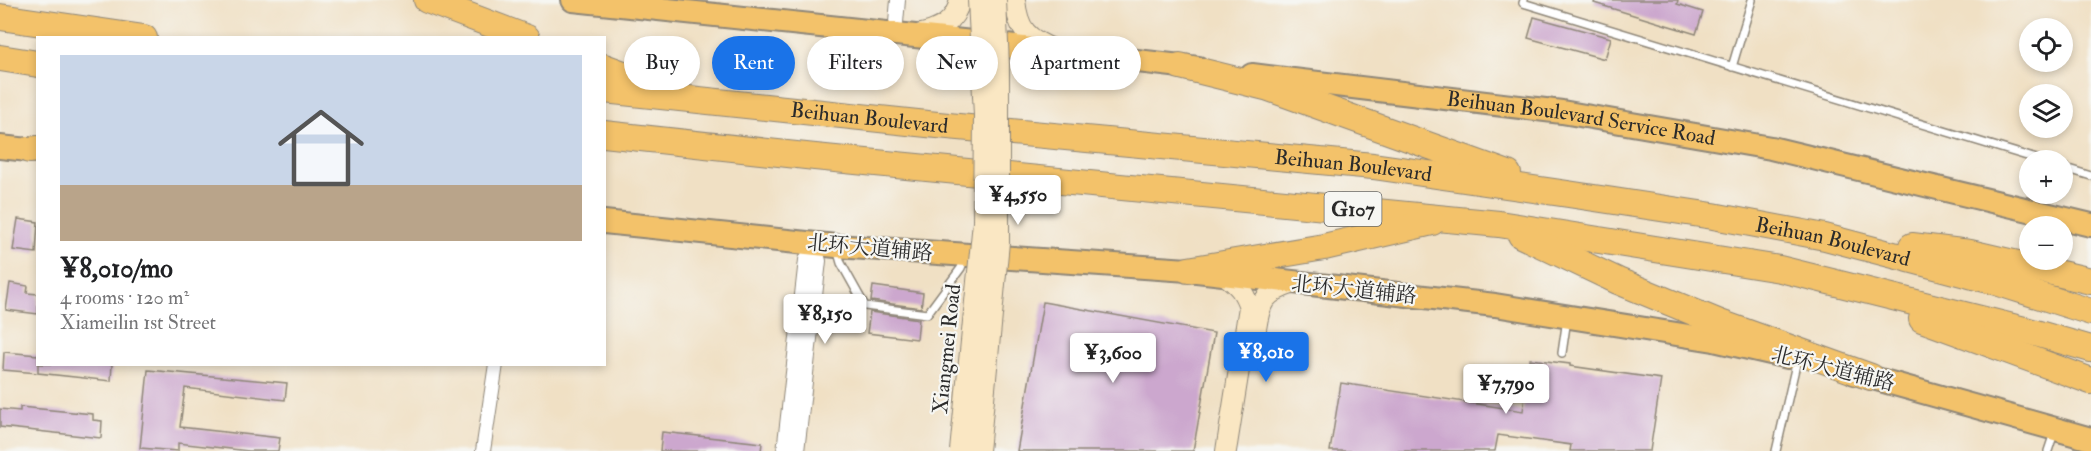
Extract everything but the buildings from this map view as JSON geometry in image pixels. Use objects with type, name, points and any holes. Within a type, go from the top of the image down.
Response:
[{"type":"highway","points":[[427,0],[522,36]]},
{"type":"highway","points":[[0,17],[130,36]]},
{"type":"highway","points":[[0,58],[36,64]]},
{"type":"highway","points":[[1180,66],[1269,88],[1568,194]]},
{"type":"highway","points":[[606,68],[687,98]]},
{"type":"highway","name":"Beihuan Boulevard","points":[[606,90],[1373,166],[1568,194],[1713,216],[1825,237],[1996,282],[2091,312]]},
{"type":"highway","name":"Beihuan Boulevard","points":[[606,134],[1499,224],[1780,269],[2025,330],[2091,349]]},
{"type":"highway","points":[[1188,270],[1324,247],[1449,218]]},
{"type":"highway","points":[[1499,224],[1618,281],[1720,323],[1871,377]]},
{"type":"highway","points":[[1825,237],[1970,253],[2091,281]]},
{"type":"highway","points":[[1780,269],[2091,381]]},
{"type":"main road","name":"Beihuan Boulevard Service Road","points":[[573,0],[1010,47]]},
{"type":"main road","points":[[902,35],[930,32],[943,27],[953,18],[960,0]]},
{"type":"main road","points":[[972,0],[993,5],[1002,0]]},
{"type":"main road","name":"Xiangmei Road","points":[[960,451],[983,222],[984,91],[978,0]]},
{"type":"main road","name":"Xiangmei Road","points":[[979,451],[999,242],[999,65],[996,0]]},
{"type":"main road","points":[[1015,0],[1017,17],[1025,34],[1028,36]]},
{"type":"main road","name":"Beihuan Boulevard Service Road","points":[[1141,62],[1562,112],[1771,148],[2091,225]]},
{"type":"main road","points":[[0,147],[35,150]]},
{"type":"main road","name":"北环大道辅路","points":[[606,222],[825,245],[1188,270],[1291,284],[1495,305],[1714,340],[1871,377],[2091,439]]},
{"type":"main road","points":[[1225,275],[1238,285],[1254,308],[1236,451]]},
{"type":"main road","points":[[1226,451],[1254,308],[1271,292],[1291,284]]},
{"type":"street","points":[[898,0],[902,35]]},
{"type":"street","points":[[797,451],[819,261],[825,245]]},
{"type":"street","points":[[784,451],[806,260],[825,245]]},
{"type":"street","points":[[483,451],[496,366]]},
{"type":"lane","points":[[1524,0],[1523,3],[2019,154]]},
{"type":"lane","points":[[1732,67],[1752,0]]},
{"type":"lane","points":[[2073,170],[2091,176]]},
{"type":"lane","points":[[825,245],[841,263],[865,306]]},
{"type":"lane","points":[[813,310],[840,303],[927,314],[961,268],[966,256]]},
{"type":"lane","points":[[1562,353],[1568,316]]},
{"type":"lane","points":[[1776,451],[1797,360]]},
{"type":"lane","points":[[2048,451],[2055,428]]}]
